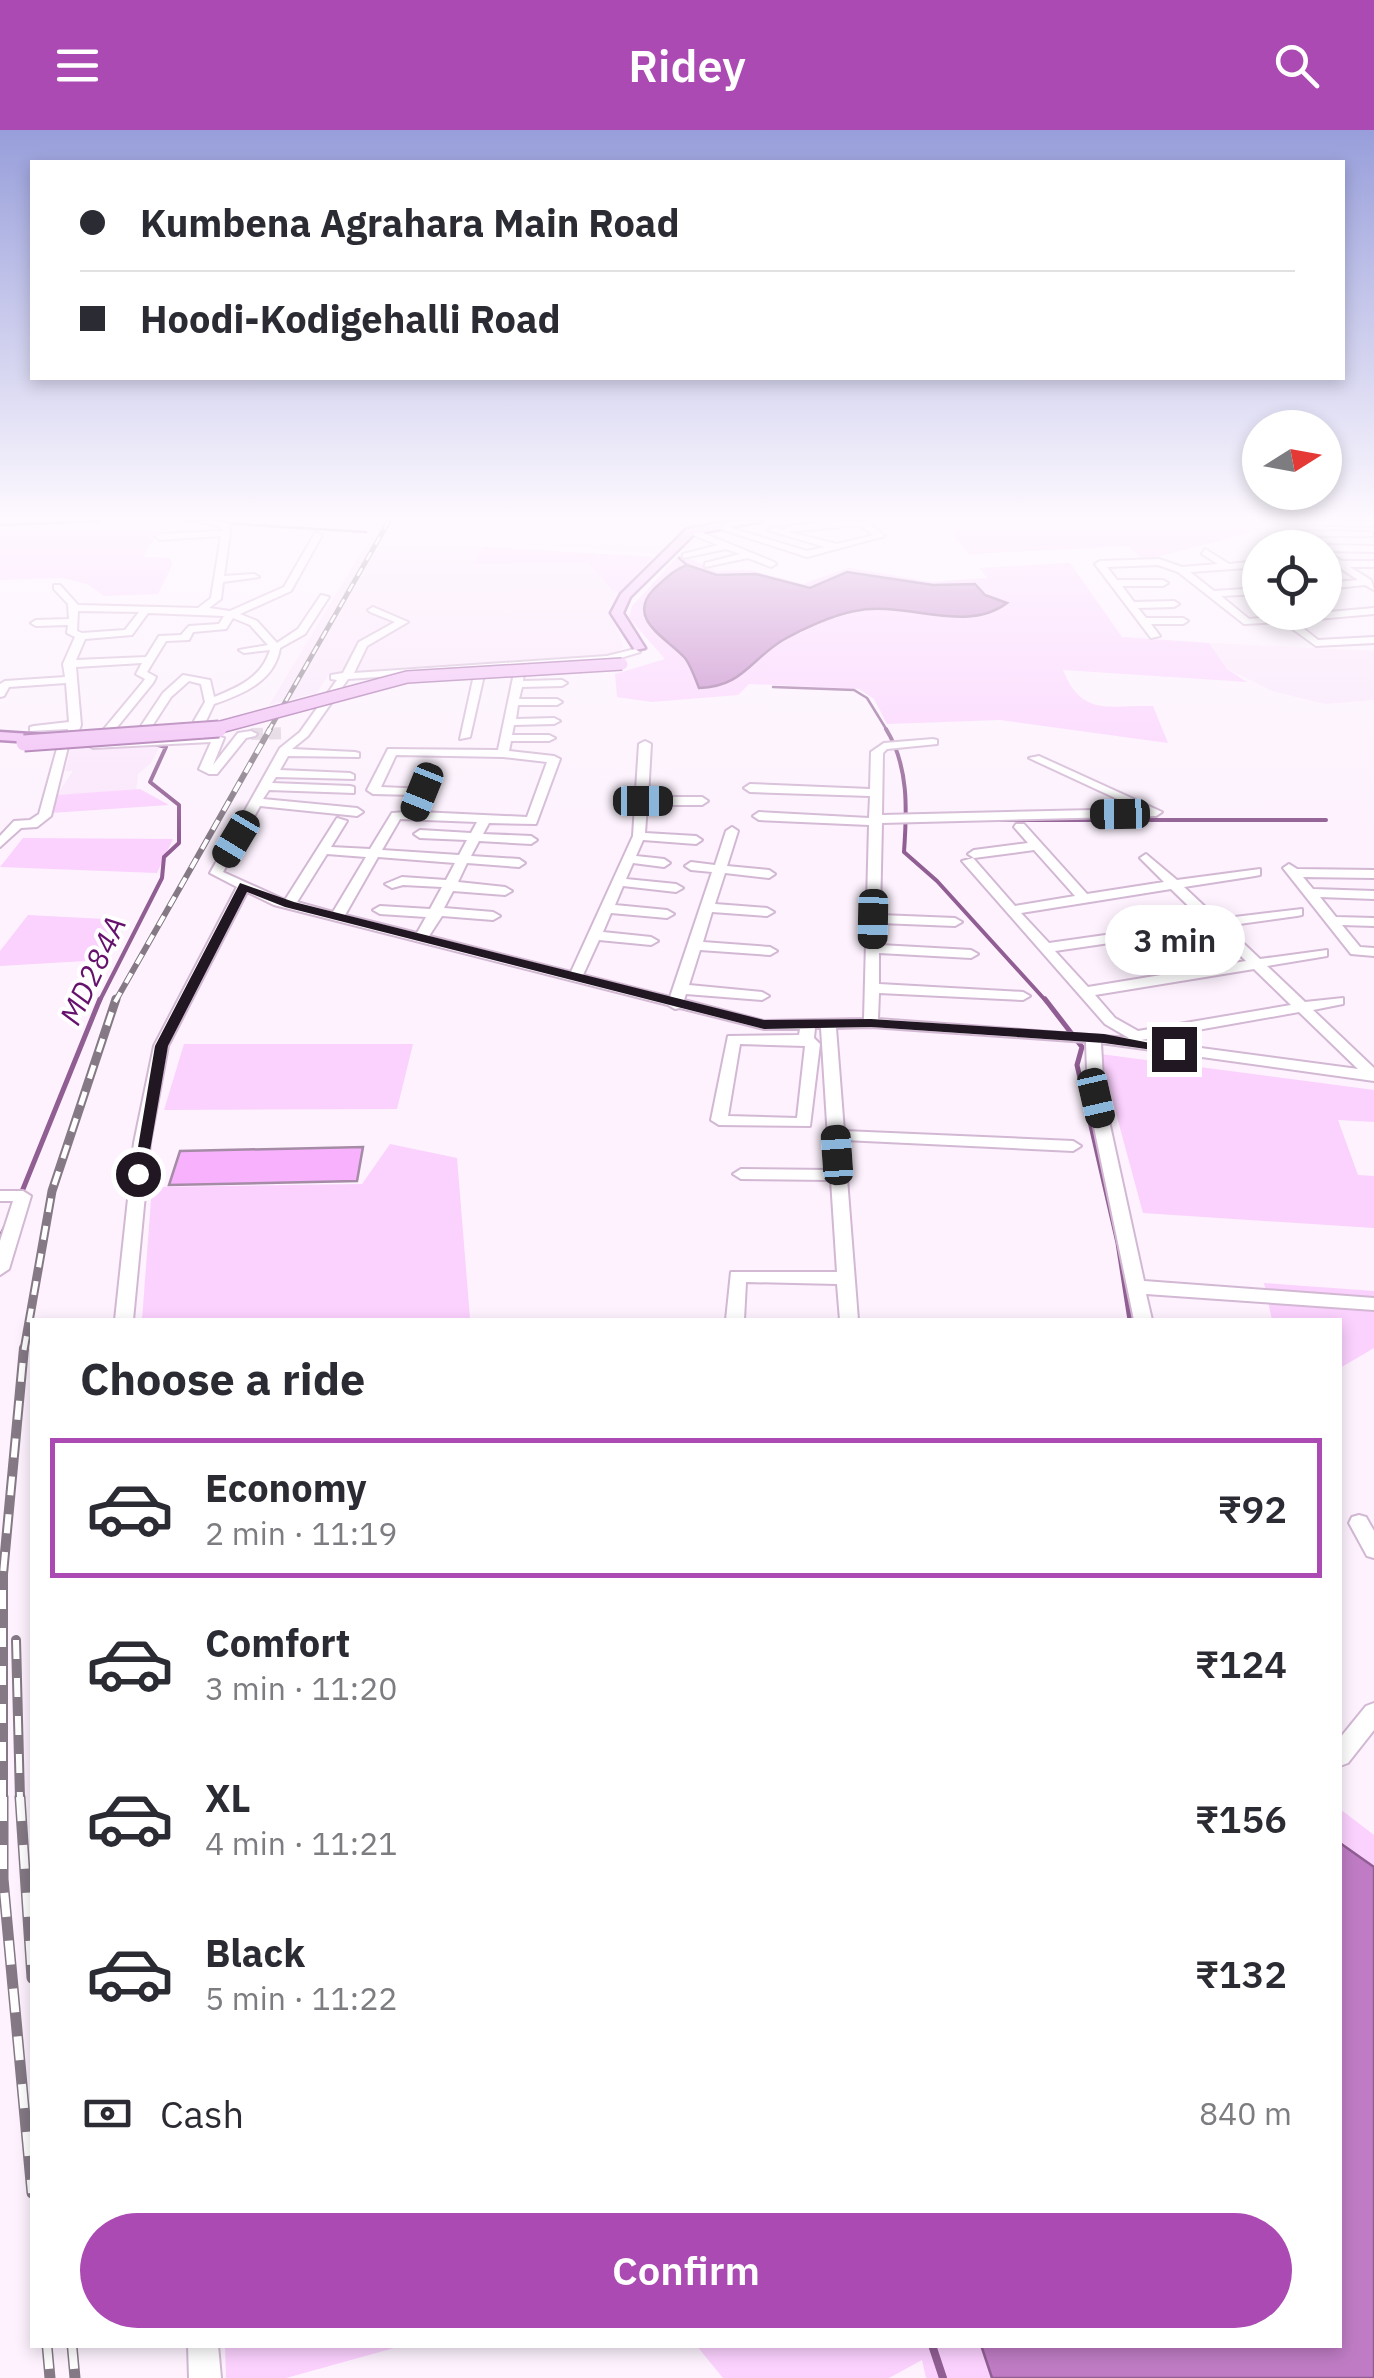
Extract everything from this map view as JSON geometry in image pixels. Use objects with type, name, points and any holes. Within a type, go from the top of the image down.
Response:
[{"type":"main road","points":[[0,738],[213,731],[407,676],[633,656],[622,626]]},
{"type":"street","points":[[73,626],[72,633],[81,636],[128,633],[133,626]]},
{"type":"street","points":[[106,734],[148,683],[151,676],[141,674],[163,638],[185,638],[189,629],[223,626]]},
{"type":"street","points":[[258,626],[276,649]]},
{"type":"street","points":[[244,650],[276,649],[307,626]]},
{"type":"street","points":[[396,626],[363,644],[304,734],[279,762],[216,873],[289,904],[337,917],[675,1005],[807,1033],[813,1044],[804,1124],[720,1120],[733,1039],[807,1033],[828,1025],[871,1023],[1082,1037],[1374,1076]]},
{"type":"street","points":[[1148,626],[1155,636]]},
{"type":"street","points":[[1299,630],[1316,643],[1374,640]]},
{"type":"street","points":[[0,843],[18,824],[33,824],[45,816],[70,736],[74,701],[67,680],[68,664],[81,636]]},
{"type":"street","points":[[56,649],[73,648]]},
{"type":"street","points":[[210,702],[270,670],[276,649]]},
{"type":"street","points":[[287,733],[337,683],[375,673],[633,656]]},
{"type":"street","points":[[518,678],[618,668],[633,656]]},
{"type":"street","points":[[68,664],[148,660]]},
{"type":"street","points":[[375,673],[383,684]]},
{"type":"street","points":[[337,683],[383,684],[479,675],[562,683]]},
{"type":"street","points":[[464,737],[479,675]]},
{"type":"street","points":[[142,732],[166,695],[187,678],[206,682],[210,702],[203,732]]},
{"type":"street","points":[[504,754],[518,678]]},
{"type":"street","points":[[2,688],[67,680]]},
{"type":"street","points":[[514,702],[557,702]]},
{"type":"street","points":[[511,722],[554,721]]},
{"type":"street","points":[[25,738],[203,732]]},
{"type":"street","points":[[25,738],[203,732],[218,738],[206,769],[213,772],[242,735],[251,734]]},
{"type":"street","points":[[508,738],[548,738]]},
{"type":"street","points":[[871,1023],[878,752],[888,745],[933,742]]},
{"type":"street","points":[[575,978],[639,836],[645,744]]},
{"type":"street","points":[[337,917],[396,816],[532,821],[554,759],[390,752],[373,790],[422,792],[412,815]]},
{"type":"street","points":[[759,816],[876,821],[1156,812],[1035,758]]},
{"type":"street","points":[[279,762],[352,772]]},
{"type":"street","points":[[279,762],[352,772]]},
{"type":"street","points":[[265,786],[352,772]]},
{"type":"street","points":[[750,788],[876,793]]},
{"type":"street","points":[[643,801],[702,801]]},
{"type":"street","points":[[256,802],[357,812]]},
{"type":"street","points":[[421,938],[438,913],[484,820]]},
{"type":"street","points":[[289,904],[341,821]]},
{"type":"street","points":[[1020,827],[1085,900]]},
{"type":"street","points":[[675,1005],[732,831]]},
{"type":"street","points":[[420,834],[531,840]]},
{"type":"street","points":[[639,836],[696,840]]},
{"type":"street","points":[[1037,846],[971,858],[1118,1029],[1136,1036],[1338,1001]]},
{"type":"street","points":[[323,850],[519,863]]},
{"type":"street","points":[[1146,858],[1374,1076]]},
{"type":"street","points":[[628,860],[664,863]]},
{"type":"street","points":[[691,866],[770,874]]},
{"type":"street","points":[[1374,874],[1291,871],[1356,951],[1374,952]]},
{"type":"street","points":[[1012,910],[1255,872]]},
{"type":"street","points":[[618,882],[676,888]]},
{"type":"street","points":[[392,884],[505,891]]},
{"type":"street","points":[[124,1318],[142,1143],[162,1046],[244,886]]},
{"type":"street","points":[[1309,894],[1374,895]]},
{"type":"street","points":[[706,907],[767,912]]},
{"type":"street","points":[[605,908],[667,914]]},
{"type":"street","points":[[380,910],[493,916]]},
{"type":"street","points":[[1046,948],[1296,912]]},
{"type":"street","points":[[873,919],[955,922]]},
{"type":"street","points":[[1331,921],[1374,922]]},
{"type":"street","points":[[594,935],[651,941]]},
{"type":"street","points":[[694,945],[770,950]]},
{"type":"street","points":[[873,949],[971,954]]},
{"type":"street","points":[[1086,992],[1322,953]]},
{"type":"street","points":[[872,988],[1023,996]]},
{"type":"street","points":[[680,989],[762,996]]},
{"type":"street","points":[[828,1025],[849,1318]]},
{"type":"street","points":[[1082,1037],[1143,1318]]},
{"type":"street","points":[[835,1135],[1074,1146]]},
{"type":"street","points":[[741,1174],[838,1175]]},
{"type":"street","points":[[0,1196],[23,1196],[0,1269]]},
{"type":"street","points":[[734,1318],[738,1276],[846,1278]]},
{"type":"street","points":[[1137,1287],[1374,1304]]},
{"type":"street","points":[[1359,1522],[1374,1550]]},
{"type":"street","points":[[1342,1754],[1374,1714]]},
{"type":"street","points":[[203,2348],[205,2378]]},
{"type":"shaded area","points":[[317,626],[615,626],[624,647],[612,656],[329,674],[317,693],[269,705]]},
{"type":"shaded area","points":[[636,626],[1114,626],[1122,637],[1209,643],[1227,669],[1247,682],[1063,670],[1070,685],[1088,702],[1110,707],[1153,706],[1168,743],[1000,720],[887,724],[874,699],[859,689],[749,684],[738,695],[652,702],[617,697],[615,674],[665,659]]},
{"type":"shaded area","points":[[812,626],[783,640],[736,678],[699,688],[685,658],[652,627]]},
{"type":"shaded area","points":[[1209,643],[1374,651],[1374,700],[1325,704],[1272,691],[1227,669]]},
{"type":"shaded area","points":[[161,744],[151,763],[138,774],[136,791],[57,795],[73,771],[65,771],[71,748]]},
{"type":"shaded area","points":[[140,789],[169,805],[51,813],[57,795]]},
{"type":"shaded area","points":[[23,838],[173,839],[157,873],[0,867]]},
{"type":"shaded area","points":[[28,915],[123,920],[102,960],[0,966],[0,951]]},
{"type":"shaded area","points":[[184,1044],[413,1044],[397,1109],[164,1110]]},
{"type":"shaded area","points":[[1100,1054],[1374,1090],[1374,1122],[1338,1120],[1358,1175],[1374,1176],[1374,1228],[1143,1213]]},
{"type":"shaded area","points":[[390,1144],[457,1158],[470,1318],[142,1318],[152,1187],[362,1184]]},
{"type":"shaded area","points":[[1264,1283],[1374,1291],[1374,1348],[1342,1367],[1342,1318],[1272,1318]]},
{"type":"shaded area","points":[[1342,1811],[1374,1835],[1374,1867],[1342,1844]]},
{"type":"shaded area","points":[[1342,1844],[1374,1867],[1374,2378],[992,2378],[982,2348],[1342,2348]]},
{"type":"shaded area","points":[[225,2348],[394,2348],[286,2378],[226,2378]]},
{"type":"shaded area","points":[[698,2348],[982,2348],[992,2378],[926,2378],[922,2360],[889,2378],[723,2378]]},
{"type":"building","points":[[363,1147],[357,1181],[169,1185],[180,1151]]},
{"type":"waterway","points":[[773,687],[854,690],[867,698],[888,732]]},
{"type":"waterway","points":[[886,729],[903,773],[904,852],[937,881],[1047,1002]]},
{"type":"waterway","name":"MD284A","points":[[99,1002],[162,878],[164,857],[179,843],[179,805],[150,782],[166,747],[154,744]]},
{"type":"waterway","points":[[984,820],[1326,820]]},
{"type":"waterway","name":"MD284A","points":[[21,1194],[100,999]]},
{"type":"waterway","points":[[1045,999],[1082,1047],[1077,1065],[1118,1243],[1130,1318]]},
{"type":"waterway","name":"MD284A","points":[[0,1238],[6,1226]]},
{"type":"waterway","points":[[933,2348],[943,2378]]},
{"type":"tunnel","points":[[251,734],[287,733]]},
{"type":"railway","points":[[268,732],[329,626]]},
{"type":"railway","points":[[115,1002],[270,729]]},
{"type":"railway","points":[[24,1350],[52,1191],[115,1002]]},
{"type":"railway","points":[[24,1348],[3,1574],[3,1879],[30,2171]]},
{"type":"railway","points":[[16,1640],[20,1799]]},
{"type":"railway","points":[[20,1797],[30,1948]]},
{"type":"railway","points":[[47,2348],[50,2378]]},
{"type":"railway","points":[[72,2348],[75,2378]]},
{"type":"route","points":[[138,1174],[162,1046],[244,886],[280,902],[695,1010],[764,1024],[871,1023],[1104,1038],[1174,1049]]}]
